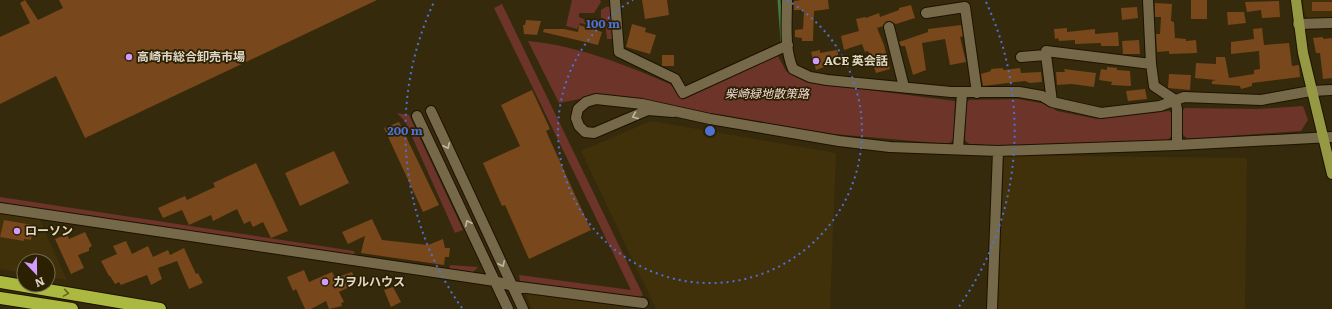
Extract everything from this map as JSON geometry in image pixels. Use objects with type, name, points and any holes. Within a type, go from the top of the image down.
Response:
[{"type":"highway","points":[[0,282],[160,309]]},
{"type":"highway","points":[[0,298],[72,309]]},
{"type":"main road","points":[[1296,0],[1298,24],[1311,91],[1327,137],[1332,174]]},
{"type":"street","points":[[615,0],[619,52],[675,79],[683,93],[788,45]]},
{"type":"street","points":[[787,0],[788,45],[790,62],[793,69],[800,74],[827,80],[962,93],[1019,92],[1042,96],[1052,102],[1101,113],[1160,106],[1175,100],[1193,96],[1261,100],[1311,91],[1332,90]]},
{"type":"street","points":[[1148,0],[1151,64],[1154,86],[1175,100],[1177,109],[1177,145]]},
{"type":"street","points":[[926,13],[965,7],[977,93]]},
{"type":"street","points":[[1298,24],[1332,23]]},
{"type":"street","points":[[889,27],[904,87]]},
{"type":"street","points":[[1046,51],[1151,64]]},
{"type":"street","points":[[1021,57],[1046,55],[1052,102]]},
{"type":"street","points":[[958,150],[962,93]]},
{"type":"street","points":[[673,112],[648,110],[594,133],[585,132],[579,126],[576,118],[578,108],[586,102],[596,100],[642,104],[673,112],[839,141],[890,147],[958,150],[998,151],[1177,145],[1327,137]]},
{"type":"street","points":[[431,110],[523,309]]},
{"type":"street","points":[[417,116],[508,309]]},
{"type":"street","points":[[992,309],[998,151]]},
{"type":"street","points":[[0,208],[495,281],[512,286],[644,303]]},
{"type":"shaded area","points":[[1303,0],[1332,0],[1332,21],[1310,21],[1305,15]]},
{"type":"shaded area","points":[[651,121],[836,153],[830,309],[656,309],[581,151]]},
{"type":"shaded area","points":[[1004,155],[1247,158],[1245,309],[998,309]]},
{"type":"shaded area","points":[[0,211],[38,216],[55,253],[16,253],[16,272],[0,269]]},
{"type":"shaded area","points":[[56,256],[67,280],[56,278]]},
{"type":"shaded area","points":[[525,292],[648,308],[648,309],[532,309]]},
{"type":"green space","points":[[572,0],[600,0],[601,2],[594,13],[579,13],[579,17],[590,22],[591,26],[580,23],[577,29],[566,26]]},
{"type":"green space","points":[[502,4],[643,295],[637,299],[520,281],[519,275],[631,290],[494,8]]},
{"type":"green space","points":[[613,6],[614,39],[607,39],[605,23],[601,18],[601,10],[606,7]]},
{"type":"green space","name":"柴崎緑地散策路","points":[[528,41],[565,47],[600,57],[635,70],[670,84],[682,100],[778,56],[786,71],[806,82],[955,101],[954,140],[948,144],[833,134],[595,96],[559,103]]},
{"type":"green space","points":[[1018,99],[1047,104],[1057,111],[1097,119],[1169,111],[1172,113],[1173,134],[1168,140],[1003,146],[969,144],[965,140],[966,103],[969,100]]},
{"type":"green space","points":[[1303,106],[1308,120],[1301,131],[1188,139],[1183,135],[1181,112],[1185,108],[1257,109]]},
{"type":"green space","points":[[397,113],[409,115],[463,230],[455,233],[405,121]]},
{"type":"green space","points":[[0,197],[354,251],[355,255],[0,204]]},
{"type":"green space","points":[[450,265],[478,267],[472,273],[449,270]]},
{"type":"building","name":"高崎市総合卸売市場","points":[[25,0],[38,20],[63,8],[59,0],[377,0],[85,138],[56,76],[0,104],[0,37],[30,23],[20,3]]},
{"type":"building","points":[[642,0],[667,0],[669,15],[645,19]]},
{"type":"building","points":[[828,0],[829,9],[814,11],[813,41],[802,41],[802,38],[795,37],[795,30],[803,29],[804,10],[794,10],[794,1]]},
{"type":"building","points":[[1191,0],[1207,0],[1207,19],[1191,19]]},
{"type":"building","points":[[1279,1],[1280,17],[1262,18],[1261,10],[1247,12],[1245,2]]},
{"type":"building","points":[[1312,2],[1332,2],[1332,11],[1312,11]]},
{"type":"building","points":[[1155,3],[1172,4],[1171,21],[1174,22],[1175,38],[1186,39],[1186,41],[1196,40],[1197,53],[1169,54],[1169,51],[1157,52],[1156,34],[1160,34],[1161,17],[1155,17]]},
{"type":"building","points":[[911,5],[915,18],[896,24],[887,21],[883,26],[877,28],[884,45],[890,69],[876,73],[870,55],[868,51],[865,52],[862,44],[844,50],[841,36],[859,31],[856,19],[866,18],[879,13],[880,17],[899,10],[899,8]]},
{"type":"building","points":[[1137,7],[1138,18],[1122,20],[1121,8]]},
{"type":"building","points":[[1227,12],[1244,12],[1246,23],[1228,25]]},
{"type":"building","points":[[526,20],[541,21],[537,35],[524,34],[523,25],[525,25]]},
{"type":"building","points":[[632,24],[646,28],[645,32],[656,35],[650,54],[626,47]]},
{"type":"building","points":[[579,25],[602,32],[598,45],[543,32],[544,29],[564,29],[578,32]]},
{"type":"building","points":[[961,25],[963,36],[960,37],[966,62],[950,65],[945,39],[922,43],[926,70],[913,75],[905,46],[901,46],[899,42],[928,32],[928,29]]},
{"type":"building","points":[[1067,28],[1067,32],[1095,29],[1095,34],[1118,32],[1119,46],[1101,46],[1101,43],[1075,44],[1075,40],[1059,41],[1058,38],[1055,39],[1054,29]]},
{"type":"building","points":[[1262,28],[1264,45],[1289,43],[1292,66],[1299,65],[1300,77],[1252,83],[1252,86],[1241,89],[1240,86],[1212,84],[1212,81],[1216,80],[1195,78],[1196,63],[1216,64],[1216,57],[1225,57],[1229,78],[1254,74],[1254,70],[1260,69],[1259,51],[1231,54],[1231,42],[1254,39],[1253,29]]},
{"type":"building","points":[[1323,37],[1323,39],[1332,38],[1332,78],[1323,79],[1320,53],[1316,53],[1313,38]]},
{"type":"building","points":[[1139,40],[1140,54],[1123,54],[1122,41]]},
{"type":"building","points":[[820,50],[820,53],[837,50],[839,59],[823,62],[824,67],[816,70],[811,52]]},
{"type":"building","points":[[662,55],[674,55],[674,66],[662,66]]},
{"type":"building","points":[[1107,67],[1117,68],[1117,70],[1130,71],[1131,86],[1111,85],[1112,82],[1099,80],[1101,69],[1107,70]]},
{"type":"building","points":[[1003,68],[1003,70],[1020,68],[1021,73],[1041,72],[1042,82],[1030,83],[1025,81],[983,86],[981,74],[991,71],[991,69]]},
{"type":"building","points":[[1064,69],[1096,73],[1094,87],[1072,84],[1057,85],[1056,72],[1065,72]]},
{"type":"building","points":[[1169,74],[1191,75],[1190,90],[1168,88]]},
{"type":"building","points":[[1145,89],[1147,99],[1128,101],[1126,91]]},
{"type":"building","points":[[532,90],[550,129],[546,131],[591,230],[529,259],[505,205],[502,206],[483,163],[520,146],[501,105]]},
{"type":"building","points":[[399,122],[439,205],[423,212],[384,128]]},
{"type":"building","points":[[334,151],[349,183],[300,206],[285,173]]},
{"type":"building","points":[[256,163],[288,231],[271,238],[263,222],[253,227],[250,221],[244,224],[237,209],[213,221],[211,215],[189,225],[182,210],[163,218],[158,208],[185,196],[187,200],[215,187],[213,183]]},
{"type":"building","points":[[372,219],[382,240],[428,245],[443,239],[445,248],[450,248],[449,257],[445,257],[444,265],[361,253],[365,236],[348,244],[342,232]]},
{"type":"building","name":"ローソン","points":[[4,220],[33,225],[31,240],[24,239],[24,241],[0,237]]},
{"type":"building","points":[[85,232],[92,246],[89,248],[89,251],[78,255],[84,268],[71,274],[55,239],[67,234],[69,239]]},
{"type":"building","points":[[126,241],[132,254],[148,246],[153,257],[168,250],[170,255],[184,248],[196,274],[198,273],[203,283],[189,289],[177,261],[158,268],[162,279],[151,285],[147,275],[121,285],[119,282],[115,284],[101,261],[117,254],[113,246]]},
{"type":"building","points":[[304,270],[309,282],[332,272],[335,278],[352,272],[357,283],[339,292],[344,302],[341,303],[342,306],[329,309],[326,301],[311,309],[305,309],[296,289],[293,291],[287,277]]},
{"type":"building","points":[[393,287],[401,302],[391,307],[384,290]]},
{"type":"waterway","points":[[779,0],[782,41]]},
{"type":"place","name":"高崎市総合卸売市場","points":[[129,57]]},
{"type":"place","name":"ACE 英会話","points":[[816,61]]},
{"type":"place","name":"ローソン","points":[[17,231]]},
{"type":"place","name":"カヲルハウス","points":[[325,282]]}]
